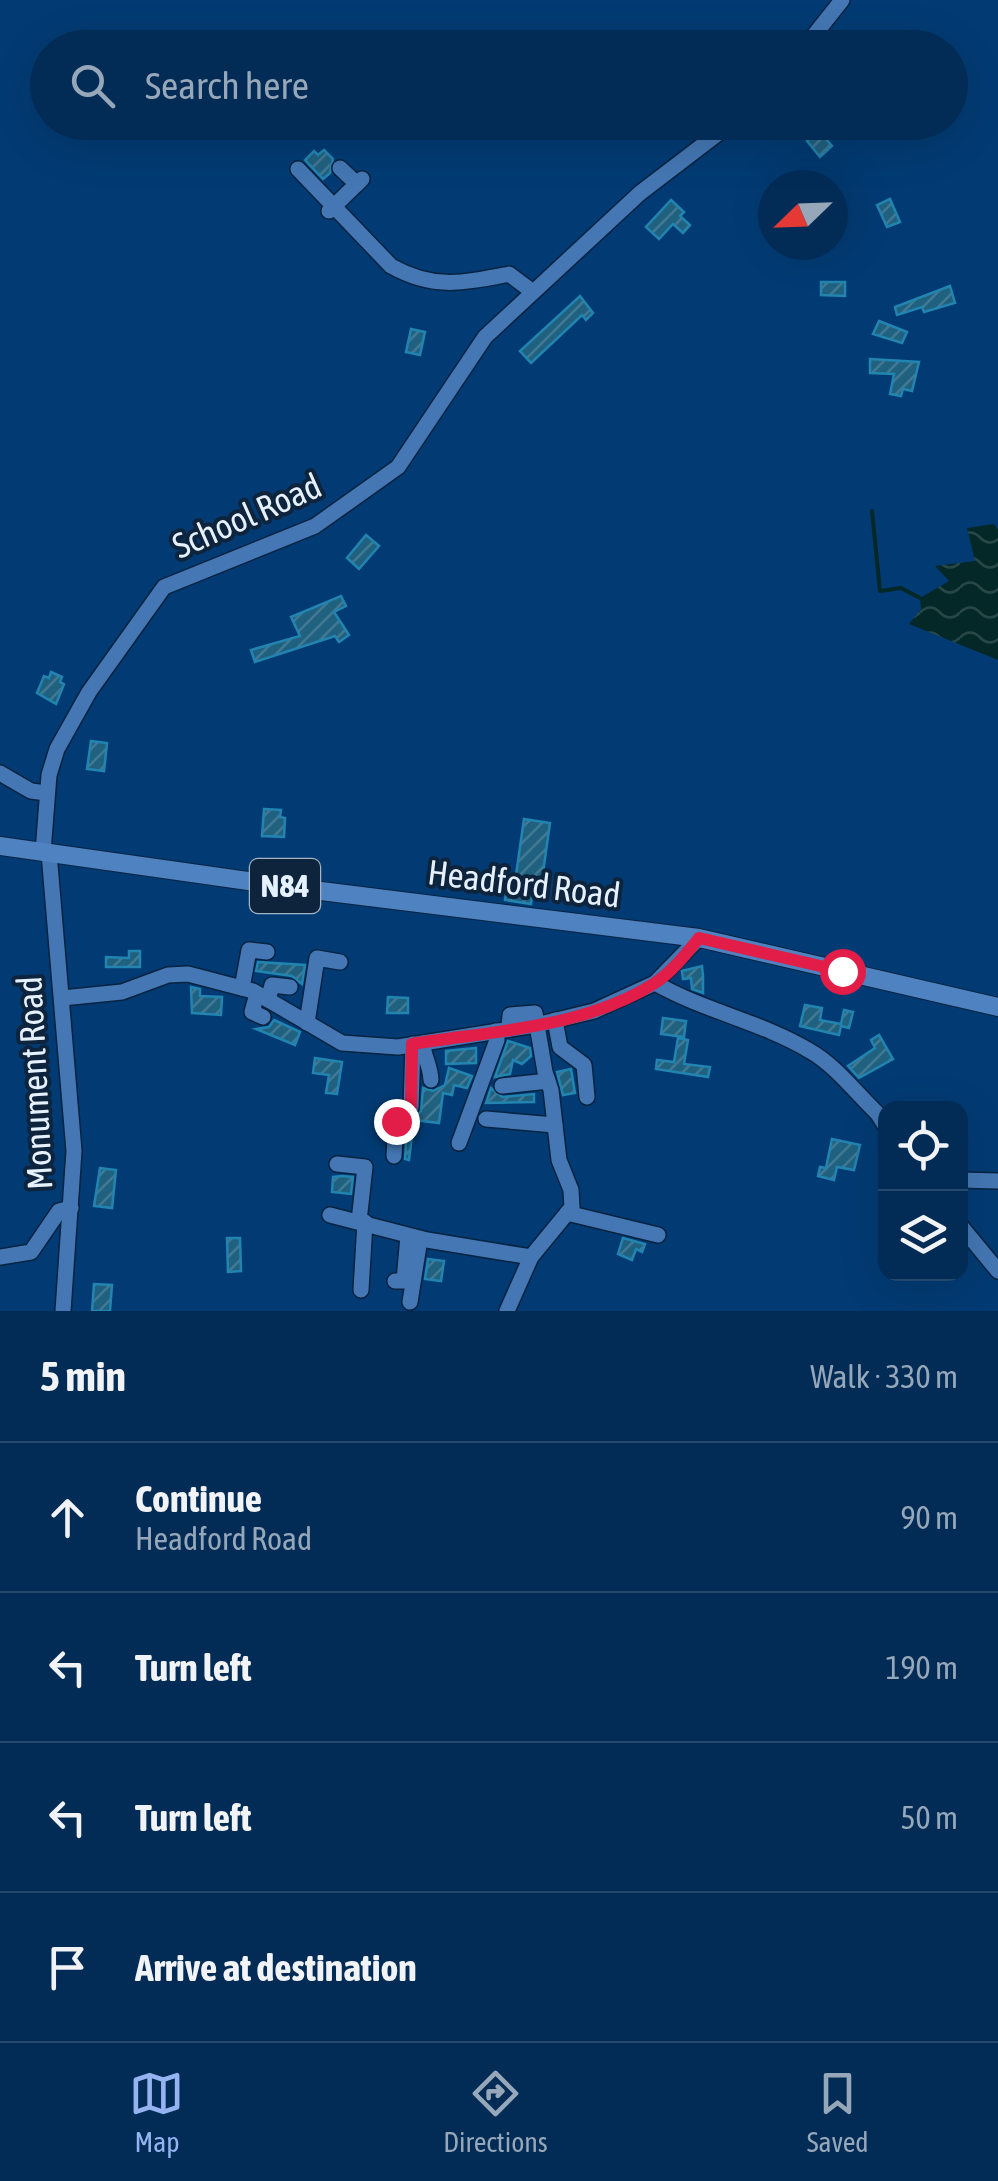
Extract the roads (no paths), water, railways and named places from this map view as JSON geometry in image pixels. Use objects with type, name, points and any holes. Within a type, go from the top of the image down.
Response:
[{"type":"main road","name":"N84","points":[[0,846],[43,852]]},
{"type":"main road","name":"Headford Road","points":[[43,852],[699,938],[998,1007]]},
{"type":"street","points":[[818,30],[842,0]]},
{"type":"street","name":"School Road","points":[[43,852],[46,793],[58,749],[89,692],[164,586],[316,526],[398,468],[485,337],[616,215],[710,140]]},
{"type":"street","points":[[330,209],[359,182],[340,168]]},
{"type":"street","points":[[298,169],[330,209],[392,266],[405,273],[446,284],[508,274],[534,292]]},
{"type":"street","points":[[0,773],[30,791],[46,793]]},
{"type":"street","name":"Monument Road","points":[[43,852],[62,998],[74,1150],[64,1311]]},
{"type":"street","points":[[62,998],[122,992],[168,975],[188,974],[256,994],[306,1023],[340,1051],[398,1047],[536,1025],[594,1011],[655,983],[699,938]]},
{"type":"street","points":[[264,1017],[252,1012],[256,994],[248,950],[267,952]]},
{"type":"street","points":[[306,1023],[318,958],[340,962]]},
{"type":"street","points":[[655,983],[681,998],[813,1052],[878,1114]]},
{"type":"street","points":[[256,994],[272,985],[290,987]]},
{"type":"street","points":[[555,1020],[560,1047],[584,1065],[587,1097]]},
{"type":"street","points":[[507,1311],[531,1257],[572,1207],[571,1190],[559,1160],[536,1025]]},
{"type":"street","points":[[459,1143],[503,1030]]},
{"type":"street","points":[[418,1044],[430,1062],[430,1080]]},
{"type":"street","points":[[394,1156],[396,1121],[411,1107],[418,1044]]},
{"type":"street","points":[[502,1086],[548,1081]]},
{"type":"street","points":[[486,1119],[555,1125]]},
{"type":"street","points":[[336,1164],[365,1167],[361,1290]]},
{"type":"street","points":[[968,1180],[998,1181]]},
{"type":"street","points":[[0,1258],[31,1252],[59,1212],[71,1208]]},
{"type":"street","points":[[568,1213],[658,1235]]},
{"type":"street","points":[[330,1215],[414,1237],[531,1257]]},
{"type":"street","points":[[968,1232],[992,1252],[998,1271]]},
{"type":"street","points":[[395,1281],[404,1281],[414,1237]]},
{"type":"street","points":[[410,1302],[414,1237]]},
{"type":"water","points":[[994,524],[998,530],[998,660],[909,624],[921,609],[920,598],[949,581],[935,566],[975,561],[967,528]]},
{"type":"waterway","points":[[872,511],[880,591],[901,588],[920,598]]}]
